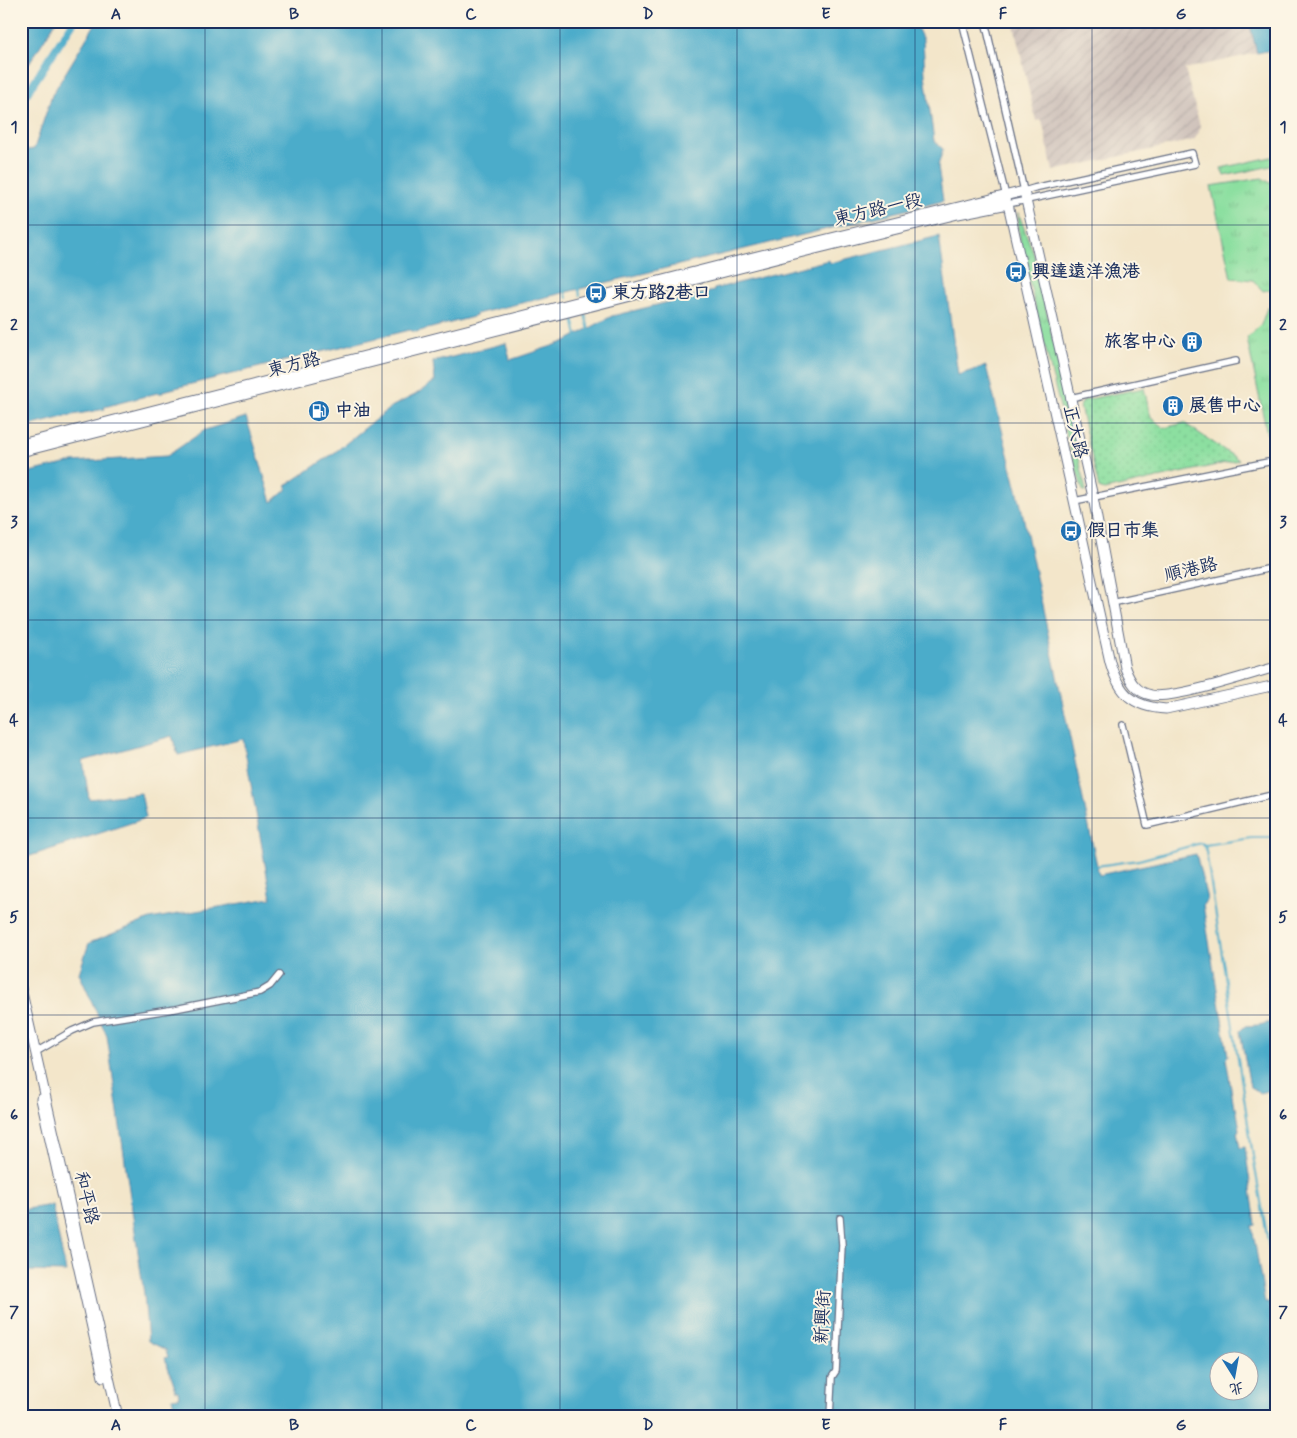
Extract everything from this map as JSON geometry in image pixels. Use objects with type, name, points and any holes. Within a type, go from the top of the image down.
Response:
[{"type":"main road","name":"東方路一段","points":[[573,306],[958,214],[1007,200],[1024,191]]},
{"type":"main road","name":"正大路","points":[[1024,191],[1093,497],[1127,673],[1136,688],[1146,694],[1158,696],[1177,694],[1276,667]]},
{"type":"main road","name":"正大路","points":[[1007,200],[1114,676],[1119,687],[1138,704],[1166,709],[1276,685]]},
{"type":"main road","name":"東方路","points":[[21,444],[573,306]]},
{"type":"main road","name":"東方路","points":[[21,452],[573,306]]},
{"type":"main road","name":"和平路","points":[[21,988],[118,1417]]},
{"type":"main road","name":"和平路","points":[[21,1011],[112,1417]]},
{"type":"street","points":[[963,24],[985,21]]},
{"type":"street","name":"正大路","points":[[985,21],[1024,191]]},
{"type":"street","name":"正大路","points":[[963,24],[1007,200]]},
{"type":"street","name":"東方路一段","points":[[1007,200],[1026,201],[1195,164],[1192,153],[1024,191]]},
{"type":"street","points":[[1070,398],[1236,361]]},
{"type":"street","points":[[1074,501],[1268,462]]},
{"type":"street","name":"順港路","points":[[1112,603],[1276,567]]},
{"type":"street","points":[[1123,725],[1147,825],[1276,794]]},
{"type":"street","points":[[36,1052],[72,1031],[93,1022],[175,1009],[260,992],[270,986],[279,975]]},
{"type":"street","name":"新興街","points":[[830,1417],[832,1377],[836,1371],[837,1352],[842,1245],[840,1218]]},
{"type":"shaded area","points":[[1013,21],[1249,21],[1257,53],[1185,69],[1200,126],[1194,140],[1053,171],[1042,120],[1036,121]]},
{"type":"green space","points":[[1276,156],[1276,165],[1224,176],[1221,168]]},
{"type":"green space","points":[[1262,178],[1274,185],[1276,194],[1276,288],[1263,291],[1253,280],[1231,278],[1211,186]]},
{"type":"green space","points":[[1018,212],[1034,255],[1086,491],[1083,491],[1070,448],[1022,252]]},
{"type":"green space","points":[[1276,306],[1276,440],[1267,434],[1247,338],[1261,325],[1267,308]]},
{"type":"green space","points":[[1144,388],[1151,418],[1164,428],[1184,423],[1239,460],[1104,490],[1099,488],[1080,406],[1084,400]]},
{"type":"water","points":[[21,21],[56,21],[29,64],[21,38]]},
{"type":"water","points":[[97,21],[914,21],[923,40],[925,75],[934,141],[943,149],[938,166],[943,201],[476,314],[473,317],[416,332],[409,330],[163,391],[163,393],[104,407],[105,409],[67,416],[21,428],[21,151],[34,149],[52,95]]},
{"type":"water","points":[[1249,21],[1276,21],[1276,49],[1257,53]]},
{"type":"water","points":[[939,236],[958,375],[986,366],[1021,506],[1099,875],[1196,854],[1207,899],[1203,905],[1228,1056],[1226,1058],[1234,1107],[1236,1107],[1240,1130],[1237,1132],[1240,1148],[1245,1147],[1256,1225],[1252,1226],[1265,1303],[1269,1303],[1275,1339],[1273,1339],[1276,1353],[1276,1417],[177,1417],[172,1398],[179,1397],[165,1358],[168,1357],[166,1350],[148,1341],[144,1294],[107,1036],[79,973],[89,943],[150,919],[271,898],[243,739],[178,755],[172,736],[83,761],[89,799],[141,793],[146,818],[21,859],[21,474],[73,462],[167,456],[205,430],[246,417],[272,502],[286,490],[287,485],[334,453],[391,407],[415,395],[435,381],[433,362],[506,343],[510,360],[564,342],[612,316],[829,260],[830,263]]},
{"type":"water","points":[[1276,1021],[1276,1088],[1260,1093],[1250,1087],[1240,1031],[1245,1026]]},
{"type":"water","points":[[52,1205],[66,1272],[21,1271],[21,1210]]},
{"type":"waterway","points":[[21,102],[74,21]]},
{"type":"waterway","points":[[578,287],[580,295]]},
{"type":"waterway","points":[[565,291],[567,298]]},
{"type":"waterway","points":[[585,314],[589,330]]},
{"type":"waterway","points":[[573,318],[577,336]]},
{"type":"waterway","points":[[1096,866],[1139,860],[1201,843],[1205,845],[1252,838],[1276,838]]},
{"type":"waterway","points":[[1205,845],[1253,1156],[1276,1287]]},
{"type":"place","name":"興達遠洋漁港","points":[[1016,272]]},
{"type":"place","name":"東方路2巷口","points":[[596,293]]},
{"type":"place","name":"旅客中心","points":[[1192,342]]},
{"type":"place","name":"展售中心","points":[[1173,406]]},
{"type":"place","name":"中油","points":[[319,411]]},
{"type":"place","name":"假日市集","points":[[1071,531]]}]
